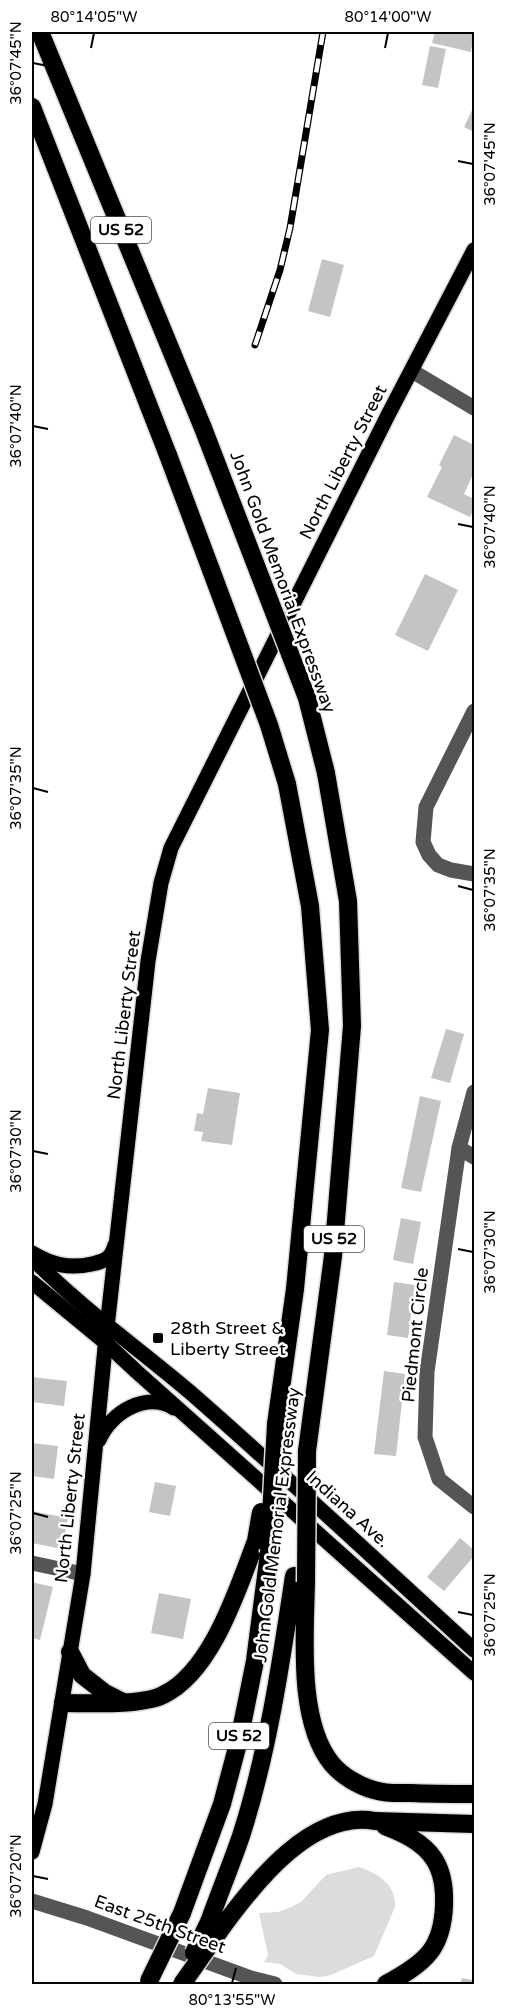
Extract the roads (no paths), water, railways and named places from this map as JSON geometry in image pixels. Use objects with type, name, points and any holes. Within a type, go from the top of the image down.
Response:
[{"type":"highway","name":"John Gold Memorial Expressway","points":[[40,32],[203,428],[307,698],[326,773],[348,901],[352,1026],[333,1257],[307,1451],[300,1579],[262,1756],[216,1924]]},
{"type":"highway","name":"John Gold Memorial Expressway","points":[[32,107],[168,455],[269,725],[288,784],[310,906],[320,1030],[295,1289],[262,1547],[255,1661],[239,1740],[222,1803],[182,1913],[148,1983]]},
{"type":"highway","points":[[63,1703],[125,1702],[162,1696],[184,1682],[199,1664],[228,1615],[262,1547]]},
{"type":"highway","points":[[300,1579],[304,1665],[310,1713],[324,1753],[332,1765],[354,1781],[380,1792],[474,1794]]},
{"type":"highway","points":[[70,1652],[82,1675],[105,1693],[125,1702]]},
{"type":"highway","points":[[181,1984],[216,1924],[237,1906],[282,1857],[325,1828],[363,1819],[474,1824]]},
{"type":"highway","points":[[375,1821],[410,1837],[434,1858],[444,1893],[443,1916],[436,1942],[430,1953],[404,1974],[386,1984]]},
{"type":"main road","name":"North Liberty Street","points":[[32,1852],[45,1804],[83,1574],[148,961],[161,884],[171,848],[388,415],[474,250]]},
{"type":"main road","points":[[32,1252],[54,1264],[67,1267],[100,1263],[106,1261],[112,1254],[118,1227]]},
{"type":"main road","name":"Indiana Ave.","points":[[32,1258],[188,1417],[474,1673]]},
{"type":"main road","name":"Indiana Ave.","points":[[32,1282],[107,1335],[168,1373],[474,1650]]},
{"type":"main road","points":[[95,1448],[110,1421],[121,1411],[134,1406],[168,1404],[188,1417]]},
{"type":"street","points":[[412,371],[474,408]]},
{"type":"street","points":[[474,711],[426,807],[423,842],[429,855],[438,865],[474,874]]},
{"type":"street","name":"Piedmont Circle","points":[[474,1092],[459,1148],[427,1372],[425,1437],[439,1479],[474,1507]]},
{"type":"street","points":[[459,1148],[474,1157]]},
{"type":"street","points":[[32,1563],[83,1574]]},
{"type":"street","name":"East 25th Street","points":[[32,1901],[87,1918],[251,1978],[275,1984]]},
{"type":"railway","points":[[255,345],[280,270],[290,228],[323,32]]},
{"type":"place","name":"28th Street & Liberty Street","points":[[158,1338]]}]
